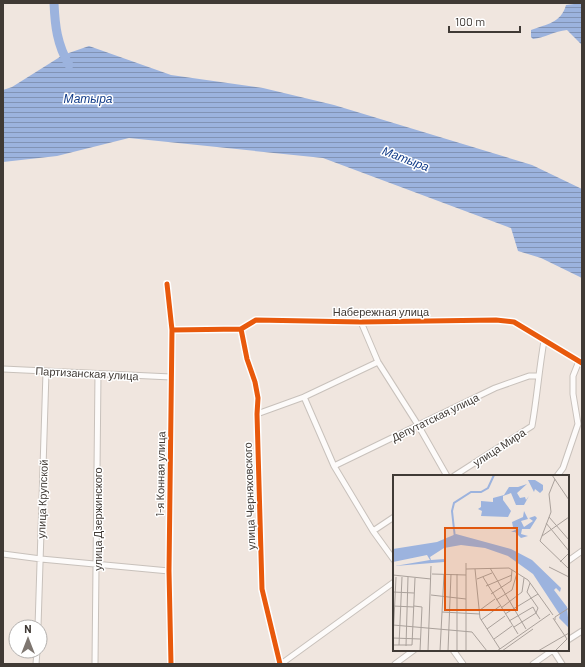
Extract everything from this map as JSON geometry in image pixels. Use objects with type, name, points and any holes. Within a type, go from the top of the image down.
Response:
[{"type":"street","name":"1-я Конная улица","points":[[167,284],[172,330],[169,571],[171,664]]},
{"type":"street","name":"Набережная улица","points":[[172,330],[241,328],[256,320],[361,322],[496,320],[514,322],[580,362]]},
{"type":"street","points":[[361,322],[378,362],[418,425],[446,475]]},
{"type":"street","name":"улица Черняховского","points":[[241,328],[247,359],[255,382],[258,398],[257,414],[262,589],[280,664]]},
{"type":"street","name":"улица Мира","points":[[456,475],[532,426],[544,341]]},
{"type":"street","points":[[257,414],[304,397],[378,362]]},
{"type":"street","points":[[558,475],[563,468],[578,424],[573,394],[573,376],[580,362]]},
{"type":"street","name":"Партизанская улица","points":[[3,370],[171,377]]},
{"type":"street","name":"улица Крупской","points":[[38,619],[46,372]]},
{"type":"street","name":"улица Дзержинского","points":[[95,664],[98,374]]},
{"type":"street","name":"Депутатская улица","points":[[334,466],[495,388],[529,376],[538,376]]},
{"type":"street","points":[[304,397],[334,466],[373,531],[393,559]]},
{"type":"street","points":[[373,531],[393,518]]},
{"type":"street","points":[[569,560],[582,551]]},
{"type":"street","points":[[3,554],[169,571]]},
{"type":"street","points":[[280,664],[393,583]]},
{"type":"street","points":[[569,639],[582,631]]},
{"type":"street","points":[[395,664],[413,651]]},
{"type":"street","points":[[454,651],[463,664]]},
{"type":"street","points":[[533,664],[552,651]]},
{"type":"street","points":[[554,651],[562,664]]},
{"type":"water","points":[[582,3],[582,45],[567,30],[533,39],[531,37],[531,30],[553,22],[561,16],[566,5]]},
{"type":"water","name":"Матыра","points":[[89,46],[171,75],[263,88],[334,105],[532,165],[582,189],[582,278],[541,258],[518,251],[511,228],[323,158],[129,138],[57,156],[3,162],[3,90],[12,87],[63,55]]},
{"type":"waterway","points":[[54,3],[57,35],[69,65]]},
{"type":"cycle path","points":[[167,284],[172,330],[169,571],[171,664]]},
{"type":"cycle path","points":[[172,330],[241,329],[256,320],[361,322],[496,320],[514,322],[582,363]]},
{"type":"cycle path","points":[[241,329],[247,359],[255,382],[258,398],[257,414],[262,589],[280,664]]}]
